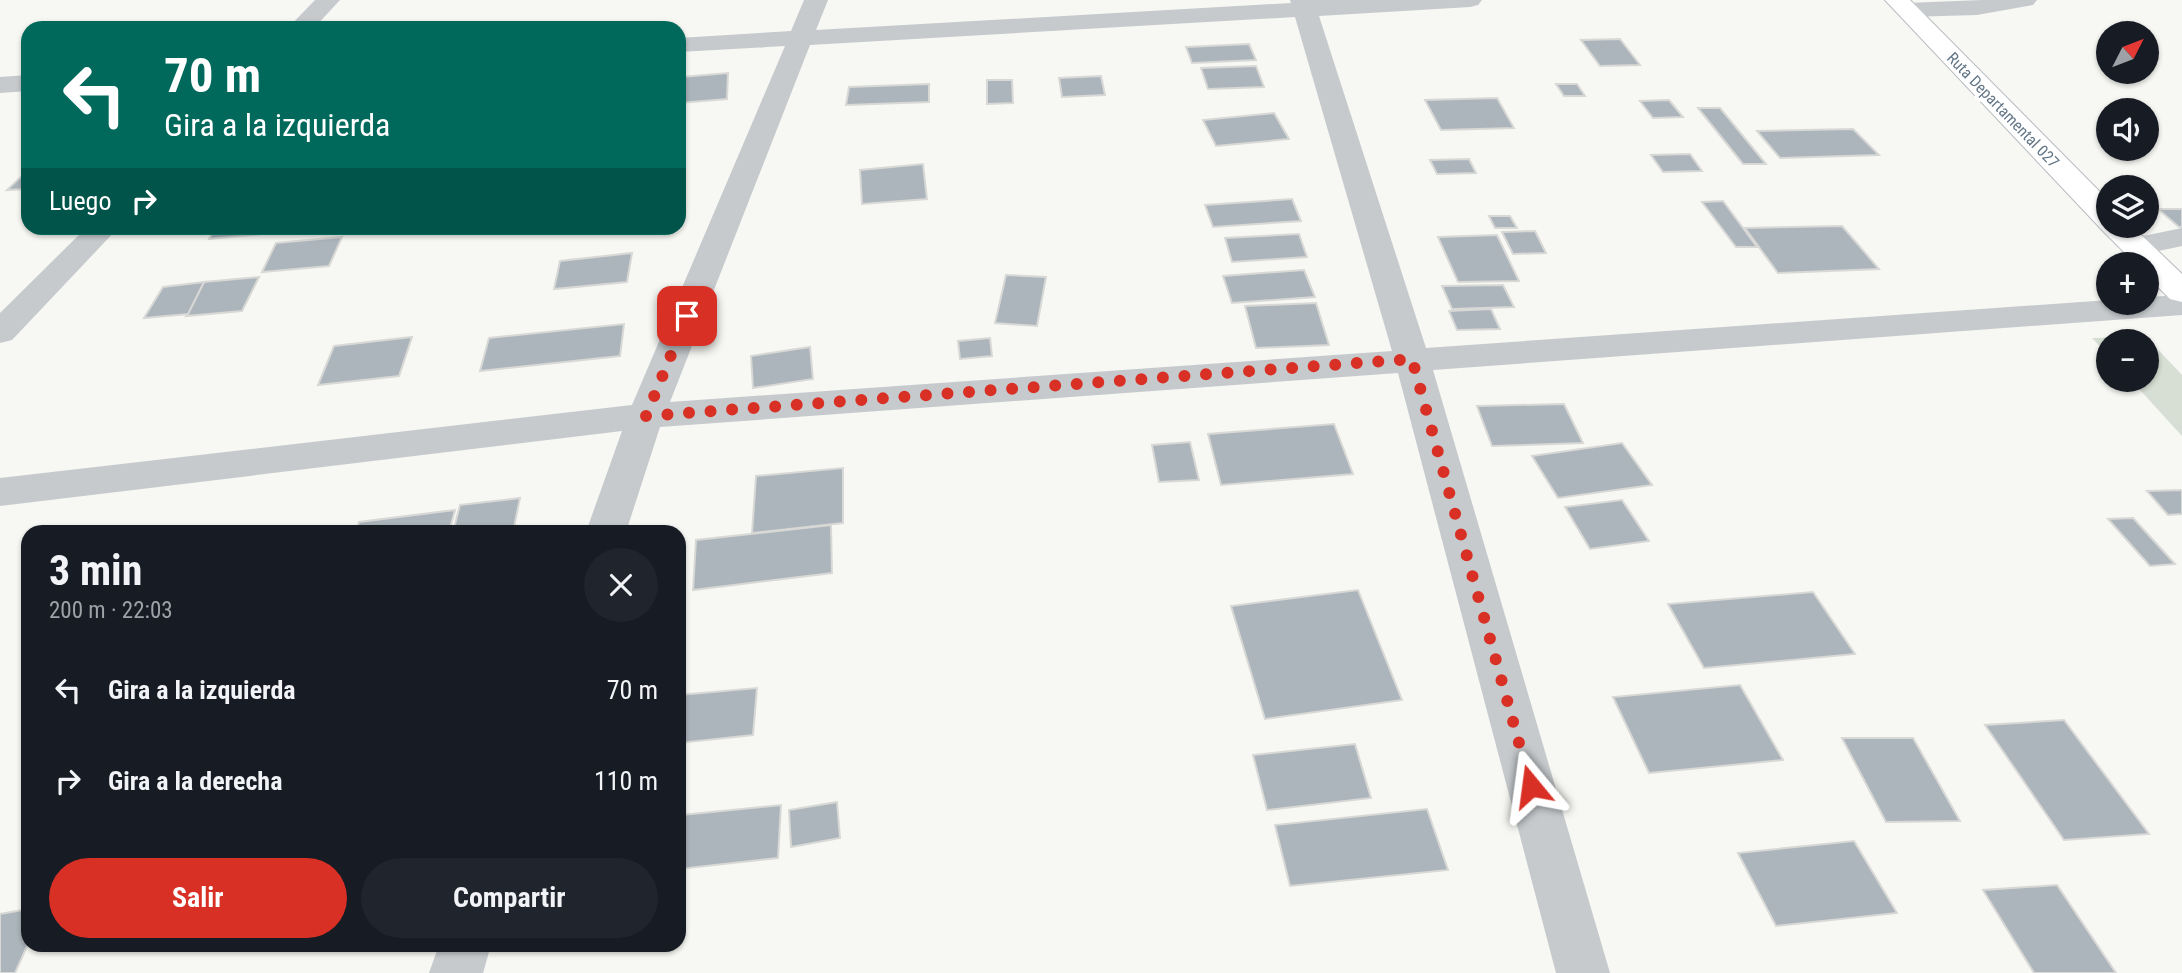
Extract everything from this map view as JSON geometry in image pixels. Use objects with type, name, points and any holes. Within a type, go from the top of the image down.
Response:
[{"type":"main road","name":"Ruta Departamental 027","points":[[1902,5],[2096,206]]},
{"type":"main road","points":[[2127,238],[2182,292]]},
{"type":"street","points":[[307,21],[328,0]]},
{"type":"street","points":[[608,525],[646,416],[816,0]]},
{"type":"street","points":[[686,45],[1303,4],[1470,0]]},
{"type":"street","points":[[1902,5],[1965,9],[2025,0]]},
{"type":"street","points":[[1303,4],[1412,359],[1583,973]]},
{"type":"street","points":[[0,85],[21,84]]},
{"type":"street","points":[[0,332],[96,235]]},
{"type":"street","points":[[2159,237],[2182,237]]},
{"type":"street","points":[[0,492],[646,416],[2182,305]]},
{"type":"street","points":[[456,973],[463,952]]},
{"type":"shaded area","points":[[2159,351],[2182,375],[2182,436],[2142,392],[2159,392]]},
{"type":"building","points":[[1620,39],[1640,65],[1600,66],[1581,40]]},
{"type":"building","points":[[1249,44],[1256,60],[1192,63],[1186,47]]},
{"type":"building","points":[[1256,66],[1264,87],[1208,89],[1201,68]]},
{"type":"building","points":[[728,73],[727,99],[686,102],[686,77]]},
{"type":"building","points":[[1101,76],[1105,95],[1062,97],[1059,78]]},
{"type":"building","points":[[987,80],[1012,80],[1013,103],[987,104]]},
{"type":"building","points":[[929,84],[929,102],[846,105],[849,87]]},
{"type":"building","points":[[1556,84],[1577,84],[1585,96],[1564,96]]},
{"type":"building","points":[[1497,98],[1514,128],[1441,130],[1425,100]]},
{"type":"building","points":[[1669,100],[1683,117],[1653,118],[1640,101]]},
{"type":"building","points":[[1698,108],[1720,108],[1766,164],[1743,164]]},
{"type":"building","points":[[1274,113],[1289,139],[1216,146],[1203,120]]},
{"type":"building","points":[[1853,129],[1879,155],[1780,158],[1757,131]]},
{"type":"building","points":[[1690,154],[1702,171],[1663,172],[1651,155]]},
{"type":"building","points":[[1469,159],[1476,173],[1437,174],[1430,160]]},
{"type":"building","points":[[923,164],[927,199],[862,204],[860,170]]},
{"type":"building","points":[[21,177],[21,189],[7,190]]},
{"type":"building","points":[[1292,199],[1301,221],[1213,227],[1205,205]]},
{"type":"building","points":[[1723,201],[1757,247],[1736,247],[1702,202]]},
{"type":"building","points":[[2159,209],[2182,209],[2182,227]]},
{"type":"building","points":[[1489,216],[1510,216],[1517,228],[1495,228]]},
{"type":"building","points":[[1842,226],[1879,269],[1778,273],[1745,228]]},
{"type":"building","points":[[1535,231],[1546,253],[1513,254],[1502,232]]},
{"type":"building","points":[[1299,234],[1307,257],[1232,262],[1225,238]]},
{"type":"building","points":[[211,235],[251,235],[209,239]]},
{"type":"building","points":[[1497,235],[1519,281],[1458,282],[1438,237]]},
{"type":"building","points":[[342,237],[329,266],[262,272],[276,243]]},
{"type":"building","points":[[632,253],[627,282],[554,289],[560,261]]},
{"type":"building","points":[[1304,270],[1315,297],[1232,303],[1223,276]]},
{"type":"building","points":[[1006,275],[1046,277],[1037,326],[995,323]]},
{"type":"building","points":[[259,277],[242,311],[186,316],[204,282]]},
{"type":"building","points":[[204,282],[188,314],[144,318],[163,287]]},
{"type":"building","points":[[1503,285],[1514,307],[1452,309],[1442,286]]},
{"type":"building","points":[[1316,303],[1329,345],[1256,348],[1245,306]]},
{"type":"building","points":[[1491,309],[1500,329],[1457,330],[1449,311]]},
{"type":"building","points":[[624,324],[620,356],[480,371],[489,338]]},
{"type":"building","points":[[412,337],[399,376],[318,385],[334,346]]},
{"type":"building","points":[[990,338],[992,356],[960,359],[958,341]]},
{"type":"building","points":[[810,347],[813,379],[753,388],[751,356]]},
{"type":"building","points":[[1564,404],[1583,443],[1492,446],[1477,406]]},
{"type":"building","points":[[1334,424],[1353,474],[1221,485],[1208,434]]},
{"type":"building","points":[[1190,442],[1199,480],[1159,482],[1152,445]]},
{"type":"building","points":[[1622,443],[1652,485],[1558,498],[1532,456]]},
{"type":"building","points":[[843,468],[843,523],[752,533],[756,476]]},
{"type":"building","points":[[2182,490],[2182,514],[2168,515],[2147,491]]},
{"type":"building","points":[[520,498],[514,525],[455,525],[460,505]]},
{"type":"building","points":[[1622,500],[1649,541],[1590,549],[1565,507]]},
{"type":"building","points":[[455,510],[451,525],[358,525],[359,522]]},
{"type":"building","points":[[2133,518],[2175,564],[2150,566],[2108,519]]},
{"type":"building","points":[[831,525],[832,573],[693,590],[696,540]]},
{"type":"building","points":[[1358,590],[1402,700],[1265,719],[1231,606]]},
{"type":"building","points":[[1813,592],[1855,654],[1704,668],[1668,604]]},
{"type":"building","points":[[1740,685],[1783,760],[1649,773],[1613,697]]},
{"type":"building","points":[[757,688],[753,735],[686,742],[686,694]]},
{"type":"building","points":[[2064,720],[2149,834],[2064,840],[1985,725]]},
{"type":"building","points":[[1842,738],[1913,738],[1960,821],[1886,822]]},
{"type":"building","points":[[1355,744],[1371,798],[1267,810],[1253,755]]},
{"type":"building","points":[[837,802],[840,838],[791,847],[789,810]]},
{"type":"building","points":[[781,805],[778,858],[686,868],[686,815]]},
{"type":"building","points":[[1427,809],[1448,870],[1290,886],[1275,825]]},
{"type":"building","points":[[1854,841],[1897,913],[1776,926],[1738,853]]},
{"type":"building","points":[[2057,885],[2116,973],[2034,973],[1983,890]]},
{"type":"building","points":[[21,910],[21,952],[24,952],[15,973],[0,973],[0,914]]},
{"type":"route","points":[[687,316],[646,416],[1412,359],[1531,786]]}]
